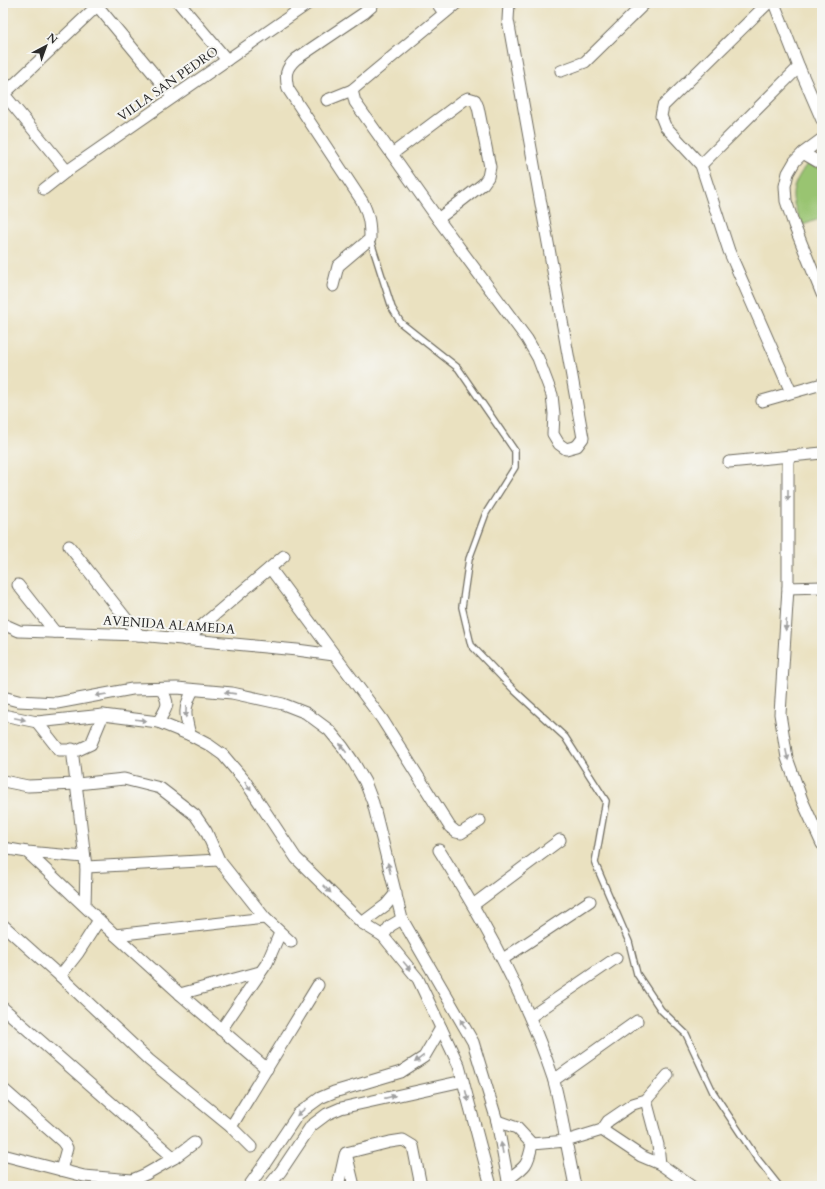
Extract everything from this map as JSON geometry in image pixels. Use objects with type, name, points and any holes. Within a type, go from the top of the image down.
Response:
[{"type":"street","points":[[179,3],[227,60]]},
{"type":"street","name":"VILLA SAN PEDRO","points":[[44,189],[67,171],[309,3]]},
{"type":"street","points":[[333,286],[338,266],[370,239],[370,222],[362,201],[288,89],[286,74],[290,65],[296,59],[364,13],[372,6],[372,3]]},
{"type":"street","points":[[437,3],[444,13]]},
{"type":"street","points":[[327,100],[352,90],[457,3]]},
{"type":"street","points":[[352,90],[355,102],[438,219],[527,339],[538,358],[552,395],[554,414],[553,434],[559,444],[566,449],[577,446],[583,438],[508,20],[509,3]]},
{"type":"street","points":[[561,71],[585,62],[645,3]]},
{"type":"street","points":[[768,3],[663,106],[661,116],[665,126],[701,165],[729,251],[791,392]]},
{"type":"street","points":[[774,3],[822,120]]},
{"type":"street","points":[[67,171],[4,94],[96,4],[173,97]]},
{"type":"street","points":[[701,165],[799,67]]},
{"type":"street","points":[[392,154],[464,100],[468,98],[475,100],[478,107],[490,168],[488,177],[483,184],[438,219]]},
{"type":"street","points":[[821,141],[803,153],[795,161],[788,173],[785,186],[786,201],[794,225],[822,294]]},
{"type":"street","points":[[803,153],[822,164]]},
{"type":"street","points":[[762,401],[822,384]]},
{"type":"street","points":[[729,462],[822,453]]},
{"type":"street","points":[[788,456],[788,588],[780,714],[787,758],[802,800],[822,844]]},
{"type":"street","points":[[69,546],[139,635]]},
{"type":"street","points":[[185,640],[284,556]]},
{"type":"street","points":[[270,568],[382,719],[450,827],[456,832],[461,833],[480,821]]},
{"type":"street","points":[[18,585],[55,632]]},
{"type":"street","points":[[788,588],[822,587]]},
{"type":"street","name":"AVENIDA ALAMEDA","points":[[3,624],[19,631],[139,635],[211,641],[334,655]]},
{"type":"street","points":[[3,698],[18,701],[57,703],[132,689],[178,688],[232,693],[283,704],[306,713],[329,730],[344,747],[365,782],[373,803],[402,919],[473,1042],[497,1121],[508,1183]]},
{"type":"street","points":[[158,722],[166,709],[168,700],[161,689]]},
{"type":"street","points":[[190,735],[186,716],[187,702],[193,690]]},
{"type":"street","points":[[3,715],[37,722],[103,715],[158,722],[190,735],[209,745],[222,755],[235,768],[296,858],[362,923],[383,936],[418,979],[459,1066],[491,1186]]},
{"type":"street","points":[[37,722],[59,750],[78,750],[91,744],[103,715]]},
{"type":"street","points":[[72,750],[85,862],[85,906]]},
{"type":"street","points":[[3,781],[28,786],[77,784],[124,779],[160,788],[195,815],[206,831],[219,860],[265,918],[291,942]]},
{"type":"street","points":[[473,905],[560,840]]},
{"type":"street","points":[[3,848],[85,862],[219,860]]},
{"type":"street","points":[[439,850],[473,905],[503,959],[530,1017],[554,1080],[575,1186]]},
{"type":"street","points":[[27,852],[180,994],[267,1069]]},
{"type":"street","points":[[362,923],[386,904],[396,893]]},
{"type":"street","points":[[503,959],[590,901]]},
{"type":"street","points":[[115,935],[265,918]]},
{"type":"street","points":[[383,936],[390,926],[402,919]]},
{"type":"street","points":[[60,976],[78,953],[99,920]]},
{"type":"street","points":[[3,925],[60,976],[149,1060],[231,1128],[251,1147]]},
{"type":"street","points":[[221,1030],[267,963],[280,933]]},
{"type":"street","points":[[530,1017],[616,958]]},
{"type":"street","points":[[180,994],[260,972]]},
{"type":"street","points":[[231,1128],[318,985]]},
{"type":"street","points":[[3,1008],[174,1158]]},
{"type":"street","points":[[554,1080],[637,1021]]},
{"type":"street","points":[[249,1186],[298,1114],[320,1098],[334,1092],[401,1072],[424,1057],[441,1028]]},
{"type":"street","points":[[532,1144],[566,1141],[602,1130],[608,1122],[632,1104],[646,1100],[668,1075]]},
{"type":"street","points":[[269,1186],[281,1171],[311,1126],[327,1114],[341,1108],[463,1081]]},
{"type":"street","points":[[3,1089],[62,1141],[67,1148],[61,1170]]},
{"type":"street","points":[[320,1098],[327,1114]]},
{"type":"street","points":[[646,1100],[658,1145],[660,1164]]},
{"type":"street","points":[[497,1121],[517,1128],[532,1144]]},
{"type":"street","points":[[602,1130],[641,1156],[660,1164],[691,1186]]},
{"type":"street","points":[[346,1153],[403,1140],[413,1146],[421,1186]]},
{"type":"street","points":[[3,1155],[84,1176],[132,1180],[174,1158],[194,1143]]},
{"type":"street","points":[[508,1183],[523,1169],[529,1156],[532,1144]]},
{"type":"street","points":[[338,1186],[346,1153]]},
{"type":"street","points":[[346,1153],[354,1186]]},
{"type":"lane","points":[[370,239],[392,308],[401,323],[458,368],[515,451],[515,467],[486,513],[469,560],[462,607],[471,645],[515,691],[565,737],[606,801],[595,863],[629,942],[637,974],[661,1010],[686,1034],[713,1092],[756,1157],[779,1186]]},
{"type":"green space","points":[[807,164],[822,169],[822,218],[803,225],[795,208],[793,194],[797,180]]}]
